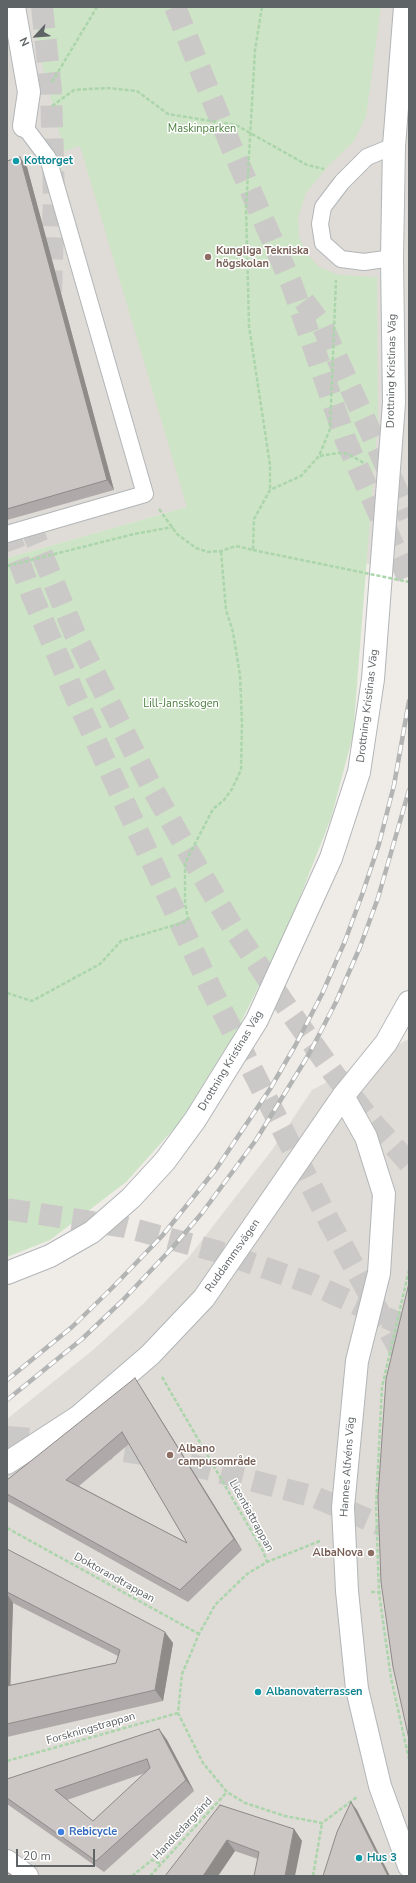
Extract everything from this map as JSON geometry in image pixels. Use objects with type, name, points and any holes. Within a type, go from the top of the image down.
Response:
[{"type":"street","points":[[14,7],[28,92],[24,126]]},
{"type":"street","name":"Drottning Kristinas Väg","points":[[7,1273],[50,1256],[92,1232],[131,1198],[165,1160],[195,1120],[257,1020],[332,858],[359,772],[373,679],[394,403],[392,258],[394,146],[405,7]]},
{"type":"street","name":"Ruddammsvägen","points":[[7,1463],[78,1417],[150,1356],[204,1298],[343,1096],[386,1043],[409,1002]]},
{"type":"street","name":"Hannes Alfvéns Väg","points":[[343,1096],[366,1137],[384,1194],[379,1273],[357,1361],[343,1507],[347,1591],[357,1689],[378,1781],[409,1866]]},
{"type":"street","points":[[7,1861],[27,1876]]},
{"type":"lane","points":[[7,534],[145,494],[48,158],[24,126]]},
{"type":"lane","points":[[392,258],[364,262],[341,259],[323,243],[320,224],[323,207],[342,182],[367,157],[394,146]]},
{"type":"path","points":[[28,92],[52,83],[97,7]]},
{"type":"path","points":[[253,550],[254,519],[270,490],[270,465],[249,326],[246,208],[255,50],[262,7]]},
{"type":"path","points":[[24,126],[74,90],[107,88],[138,91],[168,114],[236,125],[307,165],[332,172],[342,182]]},
{"type":"path","points":[[270,490],[300,476],[319,456],[330,430],[335,288],[341,259]]},
{"type":"path","points":[[319,456],[338,453],[348,454],[368,468]]},
{"type":"path","points":[[145,494],[173,527],[177,534],[196,548],[208,552],[221,551],[236,546],[409,582]]},
{"type":"path","points":[[7,566],[134,534],[173,527]]},
{"type":"path","points":[[7,993],[32,1001],[100,964],[121,941],[186,922],[188,919],[185,903],[185,863],[214,809],[224,800],[240,770],[242,724],[240,675],[233,632],[226,610],[221,551]]},
{"type":"path","points":[[409,1270],[382,1387],[378,1440],[376,1506],[379,1593],[391,1678],[409,1758]]},
{"type":"path","name":"Licentiattrappan","points":[[173,1395],[263,1551],[267,1562]]},
{"type":"path","points":[[378,1440],[383,1441]]},
{"type":"path","name":"Doktorandtrappan","points":[[7,1528],[199,1634]]},
{"type":"path","points":[[322,1823],[284,1816],[245,1803],[228,1792],[203,1763],[178,1713],[182,1674],[199,1634],[215,1604],[247,1574],[267,1562],[344,1531]]},
{"type":"path","name":"Forskningstrappan","points":[[7,1761],[178,1713]]},
{"type":"path","points":[[313,1876],[322,1823],[378,1781]]},
{"type":"path","name":"Handledargränd","points":[[150,1876],[228,1792]]},
{"type":"path","points":[[132,1876],[152,1860],[161,1864]]},
{"type":"shaded area","name":"Maskinparken","points":[[7,7],[409,7],[409,558],[407,576],[187,507],[7,558]]},
{"type":"shaded area","name":"Albano campusområde","points":[[409,1039],[409,1876],[7,1876],[7,1419],[93,1350],[142,1305],[189,1257],[272,1150],[312,1090]]},
{"type":"green space","name":"Lill-Jansskogen","points":[[35,7],[381,7],[366,116],[354,141],[328,166],[306,193],[298,217],[299,237],[307,254],[319,267],[339,275],[377,277],[378,417],[353,735],[331,818],[288,927],[237,1030],[179,1123],[126,1182],[50,1240],[7,1257],[7,558],[187,507],[80,146],[64,151],[38,47]]},
{"type":"building","points":[[20,157],[107,480],[7,509],[7,161]]},
{"type":"building","points":[[409,1283],[409,1739],[393,1667],[381,1582],[378,1497],[386,1379]]},
{"type":"building","points":[[135,1378],[234,1539],[180,1590],[7,1494],[7,1480]],"holes":[[[122,1432],[187,1543],[66,1480]]]},
{"type":"building","points":[[7,1549],[165,1632],[155,1690],[7,1724],[7,1686],[116,1663],[120,1650],[7,1592]]},
{"type":"building","points":[[159,1729],[186,1780],[96,1861],[7,1798],[7,1779]],"holes":[[[147,1759],[150,1768],[93,1821],[55,1790]]]},
{"type":"building","name":"Hus 3","points":[[351,1802],[388,1876],[323,1876],[337,1832]]},
{"type":"building","points":[[220,1805],[294,1829],[285,1876],[254,1876],[259,1852],[227,1840],[203,1876],[165,1876]]},
{"type":"building","points":[[7,1872],[13,1876],[7,1876]]},
{"type":"tunnel","points":[[42,7],[51,90],[54,196],[51,293]]},
{"type":"tunnel","points":[[175,7],[231,146],[292,285],[346,441],[409,580]]},
{"type":"tunnel","points":[[304,301],[322,325],[409,517]]},
{"type":"tunnel","points":[[7,461],[23,508],[74,632],[151,786],[193,860],[232,926],[334,1074],[373,1123],[409,1163]]},
{"type":"tunnel","points":[[7,529],[31,593],[75,696],[209,985],[329,1221],[409,1367]]},
{"type":"tunnel","points":[[7,1209],[125,1227],[216,1251],[312,1284],[409,1328]]},
{"type":"tunnel","points":[[7,1437],[56,1441]]},
{"type":"tunnel","points":[[92,1446],[161,1457],[315,1497],[409,1537]]},
{"type":"railway","points":[[7,1380],[72,1327],[162,1236],[216,1169],[270,1089],[295,1046],[322,994],[345,941],[363,892],[379,844],[394,785],[409,701]]},
{"type":"railway","points":[[7,1400],[82,1339],[122,1301],[173,1247],[202,1213],[256,1140],[309,1054],[336,1002],[360,947],[378,898],[409,790]]},
{"type":"place","name":"Kottorget","points":[[16,161]]},
{"type":"place","name":"Kungliga Tekniska högskolan","points":[[208,257]]},
{"type":"place","name":"Albano campusområde","points":[[170,1455]]},
{"type":"place","name":"AlbaNova","points":[[371,1553]]},
{"type":"place","name":"Albanovaterrassen","points":[[258,1692]]},
{"type":"place","name":"Rebicycle","points":[[61,1832]]},
{"type":"place","name":"Hus 3","points":[[359,1858]]}]
